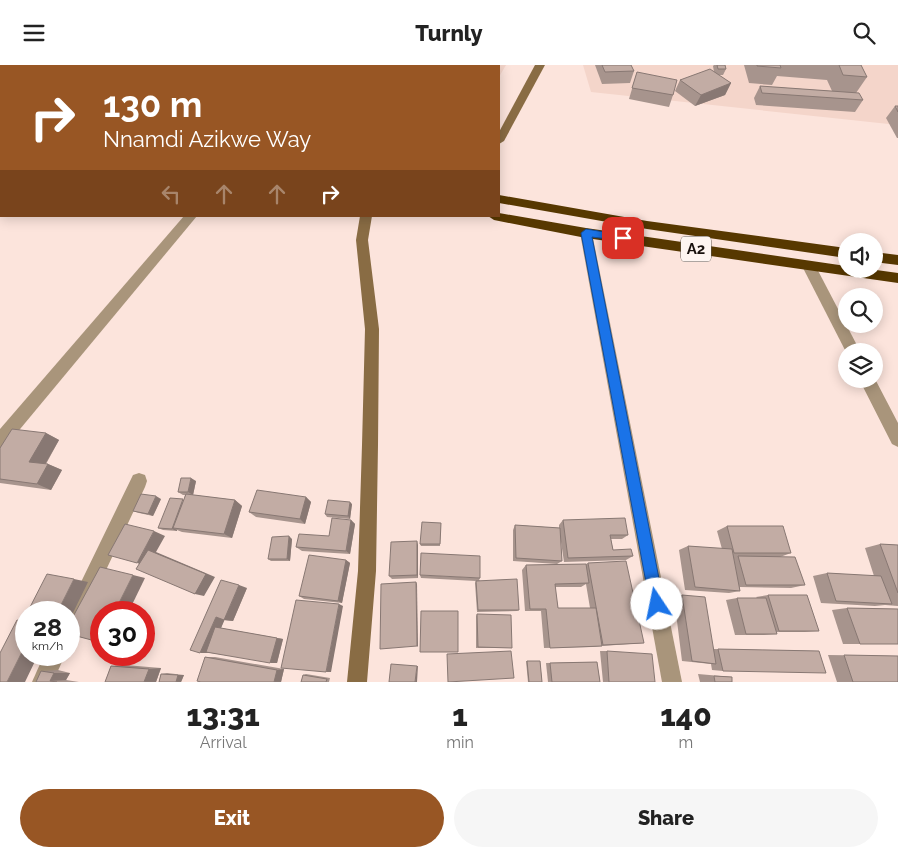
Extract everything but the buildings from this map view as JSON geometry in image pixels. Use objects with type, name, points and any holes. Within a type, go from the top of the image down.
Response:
[{"type":"highway","name":"A2","points":[[500,199],[647,225],[838,252]]},
{"type":"highway","name":"A2","points":[[499,217],[586,233],[898,278]]},
{"type":"highway","points":[[883,258],[898,260]]},
{"type":"main road","points":[[500,139],[540,65]]},
{"type":"main road","points":[[357,682],[368,571],[372,329],[362,241],[366,217]]},
{"type":"street","points":[[0,441],[190,217]]},
{"type":"street","points":[[586,233],[672,682]]},
{"type":"street","points":[[808,265],[849,343]]},
{"type":"street","points":[[872,388],[898,439]]},
{"type":"street","points":[[80,604],[139,481]]},
{"type":"street","points":[[42,682],[50,666]]},
{"type":"shaded area","points":[[500,65],[506,65],[500,75]]},
{"type":"shaded area","points":[[583,65],[898,65],[898,125],[591,92]]},
{"type":"route","points":[[623,238],[586,233],[657,604]]}]
